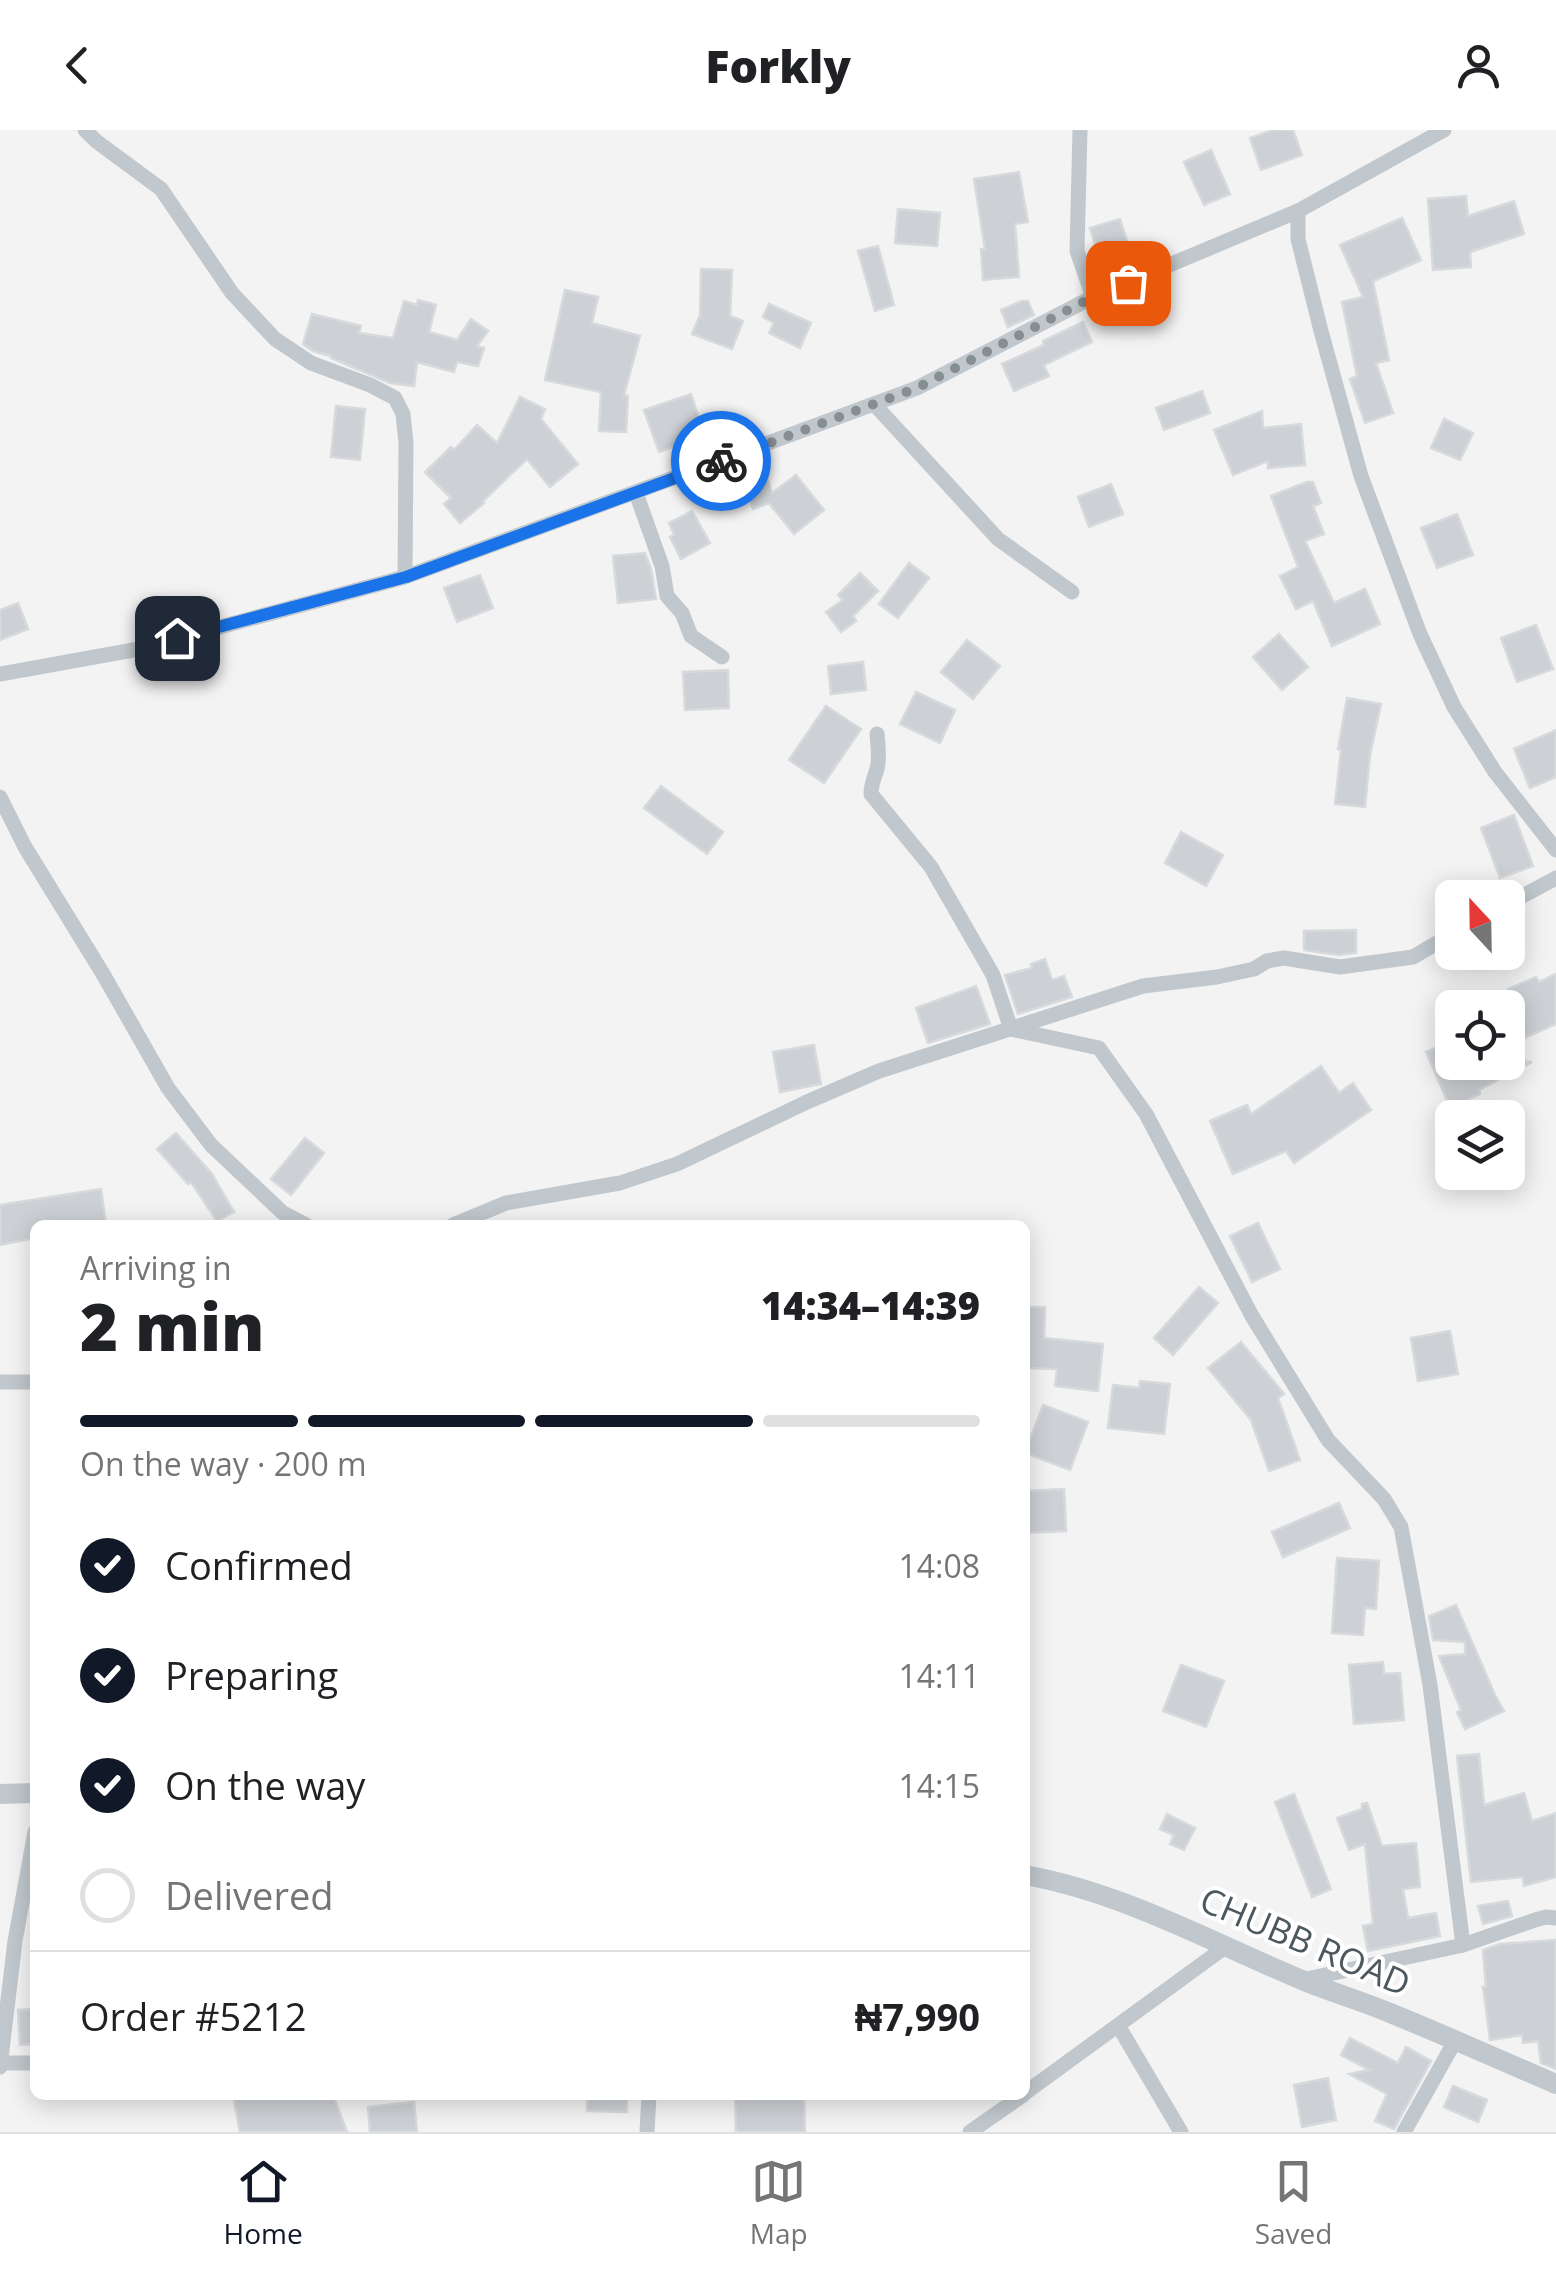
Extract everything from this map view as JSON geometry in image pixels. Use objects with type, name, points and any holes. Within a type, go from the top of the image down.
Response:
[{"type":"street","points":[[85,130],[161,189],[232,293],[275,339],[311,362],[395,398],[403,414],[406,443],[406,577]]},
{"type":"street","points":[[1080,130],[1077,251],[1093,297]]},
{"type":"street","points":[[0,674],[139,649],[406,577],[917,388],[1093,297],[1298,211],[1444,130]]},
{"type":"street","points":[[1298,211],[1298,240],[1361,476],[1420,634],[1454,707],[1496,772],[1556,850]]},
{"type":"street","points":[[874,404],[998,539],[1072,592]]},
{"type":"street","points":[[636,492],[662,566],[667,596],[682,614],[691,636],[722,657]]},
{"type":"street","points":[[877,734],[879,751],[871,794],[931,868],[993,975],[1011,1028]]},
{"type":"street","points":[[0,797],[168,1088],[211,1145],[283,1213],[296,1220]]},
{"type":"street","points":[[1525,895],[1556,878]]},
{"type":"street","points":[[465,1220],[506,1203],[620,1183],[677,1164],[879,1071],[1143,986],[1217,977],[1284,958],[1340,968],[1413,957],[1435,944]]},
{"type":"street","points":[[1011,1028],[1099,1048],[1146,1114],[1252,1316],[1328,1440],[1384,1499],[1402,1526],[1430,1685],[1463,1946]]},
{"type":"street","points":[[0,1382],[30,1382]]},
{"type":"street","points":[[0,1794],[30,1793]]},
{"type":"street","points":[[30,1859],[15,1941],[0,2065],[30,2062]]},
{"type":"street","name":"CHUBB ROAD","points":[[1030,1876],[1089,1890],[1556,2084]]},
{"type":"street","points":[[1302,1980],[1463,1946],[1535,1920],[1556,1918]]},
{"type":"street","points":[[1030,2090],[1228,1945]]},
{"type":"street","points":[[1119,2027],[1181,2132]]},
{"type":"street","points":[[1404,2132],[1455,2040]]},
{"type":"street","points":[[647,2132],[649,2100]]},
{"type":"street","points":[[970,2132],[1016,2100]]},
{"type":"street","points":[[989,2119],[1001,2132]]},
{"type":"building","points":[[1273,130],[1293,130],[1302,155],[1261,170],[1250,138]]},
{"type":"building","points":[[1211,150],[1230,194],[1204,205],[1184,162]]},
{"type":"building","points":[[1019,172],[1028,222],[1015,224],[1019,277],[983,280],[981,249],[985,249],[974,179]]},
{"type":"building","points":[[1466,196],[1468,216],[1514,201],[1524,234],[1470,252],[1471,267],[1433,270],[1428,199]]},
{"type":"building","points":[[898,209],[940,213],[937,246],[895,243]]},
{"type":"building","points":[[1402,218],[1421,260],[1373,281],[1389,360],[1376,363],[1393,413],[1365,423],[1350,379],[1357,376],[1342,302],[1363,297],[1340,245]]},
{"type":"building","points":[[1120,219],[1133,260],[1103,270],[1090,228]]},
{"type":"building","points":[[878,246],[894,305],[875,311],[858,251]]},
{"type":"building","points":[[701,269],[732,270],[730,316],[743,321],[732,349],[692,334],[700,315]]},
{"type":"building","points":[[565,290],[598,297],[592,323],[640,336],[624,395],[628,396],[626,432],[599,431],[601,392],[545,380]]},
{"type":"building","points":[[418,300],[436,305],[429,332],[457,340],[471,319],[488,331],[477,346],[484,348],[478,366],[457,362],[454,372],[417,362],[414,386],[390,383],[303,344],[312,314],[361,326],[359,333],[393,338],[404,301],[417,305]]},
{"type":"building","points":[[1028,301],[1034,315],[1008,327],[1001,310]]},
{"type":"building","points":[[769,304],[811,323],[800,348],[769,333],[774,323],[763,317]]},
{"type":"building","points":[[1083,322],[1092,342],[1044,365],[1049,376],[1014,391],[1002,364]]},
{"type":"building","points":[[1202,391],[1210,413],[1164,430],[1156,408]]},
{"type":"building","points":[[691,394],[705,436],[659,452],[644,410]]},
{"type":"building","points":[[520,397],[545,409],[541,419],[578,464],[550,487],[527,459],[460,523],[444,504],[451,498],[425,472],[451,447],[454,450],[477,425],[497,443]]},
{"type":"building","points":[[336,406],[365,409],[360,460],[331,457]]},
{"type":"building","points":[[1262,411],[1263,428],[1301,424],[1305,465],[1268,468],[1268,461],[1233,475],[1214,430]]},
{"type":"building","points":[[1444,419],[1473,433],[1460,460],[1431,448]]},
{"type":"building","points":[[796,475],[824,510],[794,534],[769,503],[753,509],[744,485],[767,477],[772,493]]},
{"type":"building","points":[[1313,482],[1321,503],[1313,506],[1324,534],[1305,541],[1334,603],[1365,589],[1380,624],[1332,646],[1313,601],[1296,609],[1280,576],[1298,567],[1271,496]]},
{"type":"building","points":[[1111,484],[1123,514],[1089,527],[1078,497]]},
{"type":"building","points":[[692,511],[710,543],[681,559],[670,537],[674,534],[669,523]]},
{"type":"building","points":[[1457,514],[1473,555],[1437,568],[1421,528]]},
{"type":"building","points":[[645,553],[656,599],[618,603],[613,556]]},
{"type":"building","points":[[909,563],[929,578],[898,618],[879,604]]},
{"type":"building","points":[[860,573],[878,591],[853,616],[856,621],[841,632],[826,612],[843,600],[838,595]]},
{"type":"building","points":[[480,575],[493,608],[457,622],[444,588]]},
{"type":"building","points":[[18,603],[28,629],[0,640],[0,610]]},
{"type":"building","points":[[1536,625],[1553,669],[1517,682],[1501,638]]},
{"type":"building","points":[[1279,634],[1308,667],[1282,690],[1253,657]]},
{"type":"building","points":[[967,640],[1000,666],[973,699],[941,672]]},
{"type":"building","points":[[863,662],[866,690],[831,694],[828,666]]},
{"type":"building","points":[[728,670],[729,708],[685,710],[683,672]]},
{"type":"building","points":[[916,692],[955,710],[940,743],[900,724]]},
{"type":"building","points":[[1347,698],[1381,704],[1370,755],[1365,807],[1335,804],[1341,750],[1338,749]]},
{"type":"building","points":[[826,706],[861,729],[824,783],[789,760]]},
{"type":"building","points":[[1556,730],[1556,777],[1530,788],[1514,749]]},
{"type":"building","points":[[661,786],[723,832],[707,854],[644,808]]},
{"type":"building","points":[[1514,815],[1533,866],[1500,878],[1481,828]]},
{"type":"building","points":[[1181,832],[1223,855],[1206,886],[1165,863]]},
{"type":"building","points":[[1356,930],[1356,953],[1338,955],[1304,950],[1304,931]]},
{"type":"building","points":[[1045,959],[1052,980],[1064,976],[1072,997],[1018,1014],[1005,975],[1032,968],[1031,964]]},
{"type":"building","points":[[1556,974],[1556,1024],[1525,1038],[1525,990],[1508,989],[1536,977],[1539,982]]},
{"type":"building","points":[[976,986],[990,1024],[928,1043],[916,1008]]},
{"type":"building","points":[[814,1045],[821,1084],[780,1092],[773,1052]]},
{"type":"building","points":[[1435,1048],[1435,1073],[1426,1052]]},
{"type":"building","points":[[1321,1066],[1339,1093],[1353,1083],[1371,1110],[1294,1163],[1286,1151],[1233,1174],[1210,1121],[1247,1105],[1251,1114]]},
{"type":"building","points":[[1438,1080],[1498,1080],[1466,1100],[1447,1100]]},
{"type":"building","points":[[176,1133],[212,1174],[234,1212],[216,1220],[191,1182],[188,1184],[157,1149]]},
{"type":"building","points":[[305,1138],[324,1153],[291,1195],[271,1179]]},
{"type":"building","points":[[101,1189],[105,1220],[30,1220],[30,1239],[0,1245],[0,1205]]},
{"type":"building","points":[[1258,1223],[1280,1269],[1252,1282],[1230,1236]]},
{"type":"building","points":[[1199,1287],[1218,1303],[1173,1355],[1154,1338]]},
{"type":"building","points":[[1030,1307],[1045,1307],[1044,1338],[1103,1344],[1098,1391],[1055,1386],[1057,1369],[1030,1368]]},
{"type":"building","points":[[1450,1331],[1458,1374],[1418,1381],[1411,1338]]},
{"type":"building","points":[[1241,1342],[1284,1394],[1278,1398],[1300,1460],[1269,1471],[1251,1420],[1208,1368]]},
{"type":"building","points":[[1140,1381],[1170,1384],[1164,1434],[1108,1428],[1113,1385],[1139,1388]]},
{"type":"building","points":[[1043,1405],[1088,1422],[1070,1470],[1030,1455],[1030,1440]]},
{"type":"building","points":[[1064,1489],[1066,1531],[1030,1533],[1030,1491]]},
{"type":"building","points":[[1339,1503],[1350,1528],[1283,1557],[1272,1532]]},
{"type":"building","points":[[1337,1558],[1379,1561],[1376,1609],[1365,1608],[1363,1635],[1332,1633]]},
{"type":"building","points":[[1456,1605],[1504,1711],[1465,1729],[1439,1656],[1465,1654],[1465,1642],[1433,1640],[1429,1616]]},
{"type":"building","points":[[1383,1662],[1384,1674],[1400,1673],[1404,1720],[1354,1724],[1349,1665]]},
{"type":"building","points":[[1181,1665],[1224,1681],[1206,1727],[1163,1711]]},
{"type":"building","points":[[1479,1754],[1484,1805],[1524,1793],[1532,1821],[1556,1813],[1556,1877],[1524,1886],[1523,1877],[1471,1882],[1457,1756]]},
{"type":"building","points":[[1294,1794],[1331,1889],[1312,1897],[1275,1802]]},
{"type":"building","points":[[1367,1803],[1382,1846],[1416,1843],[1420,1887],[1403,1889],[1408,1918],[1436,1913],[1440,1936],[1368,1951],[1363,1926],[1373,1924],[1365,1844],[1349,1850],[1337,1818],[1362,1809],[1362,1804]]},
{"type":"building","points":[[1167,1814],[1195,1828],[1184,1850],[1170,1844],[1174,1835],[1160,1829]]},
{"type":"building","points":[[1508,1901],[1512,1916],[1483,1924],[1478,1906]]},
{"type":"building","points":[[1556,1940],[1556,2069],[1541,2063],[1538,2041],[1523,2043],[1522,2035],[1490,2040],[1483,1950],[1500,1944]]},
{"type":"building","points":[[30,2009],[30,2044],[20,2045],[18,2010]]},
{"type":"building","points":[[1350,2038],[1398,2063],[1406,2047],[1431,2061],[1394,2129],[1375,2121],[1387,2094],[1349,2074],[1369,2070],[1341,2055]]},
{"type":"building","points":[[1328,2078],[1336,2120],[1302,2127],[1294,2085]]},
{"type":"building","points":[[1453,2086],[1487,2100],[1478,2122],[1444,2107]]},
{"type":"building","points":[[234,2100],[335,2100],[347,2132],[240,2132]]},
{"type":"building","points":[[587,2100],[627,2100],[627,2112],[587,2111]]},
{"type":"building","points":[[735,2100],[804,2100],[805,2132],[736,2132]]},
{"type":"building","points":[[414,2102],[417,2132],[370,2132],[368,2107]]},
{"type":"way so far","points":[[721,461],[917,388],[1093,297],[1128,283]]},
{"type":"route","points":[[177,638],[406,577],[721,461]]}]
